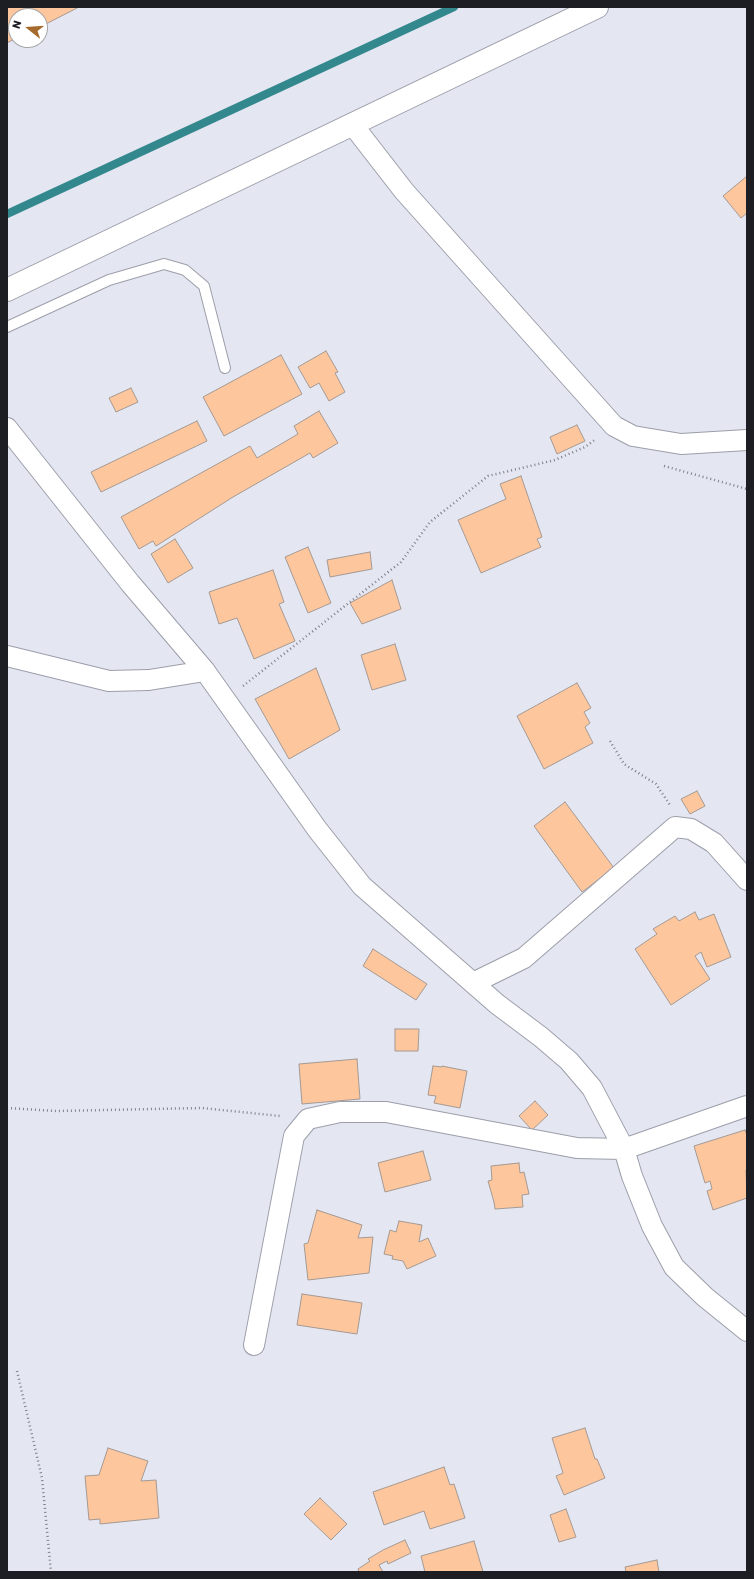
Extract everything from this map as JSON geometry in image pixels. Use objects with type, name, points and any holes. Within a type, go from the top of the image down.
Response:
[{"type":"main road","points":[[7,290],[597,7]]},
{"type":"street","points":[[352,124],[404,191],[614,426],[633,436],[681,444],[747,440]]},
{"type":"street","points":[[7,428],[130,583],[205,671],[316,829],[362,886],[425,943],[497,1004],[541,1037],[569,1061],[592,1088],[624,1149],[632,1176],[652,1226],[674,1267],[705,1297],[747,1331]]},
{"type":"street","points":[[7,656],[109,681],[149,680],[205,671]]},
{"type":"street","points":[[473,983],[524,958],[675,827],[691,829],[714,843],[747,880]]},
{"type":"street","points":[[254,1345],[294,1136],[308,1119],[340,1112],[386,1112],[577,1148],[624,1149],[747,1106]]},
{"type":"lane","points":[[7,328],[108,280],[164,264],[185,270],[204,286],[225,368]]},
{"type":"path","points":[[225,699],[401,562],[430,522],[488,476],[555,460],[585,447],[614,426]]},
{"type":"path","points":[[662,466],[747,489]]},
{"type":"path","points":[[610,741],[624,764],[656,784],[670,803],[675,827]]},
{"type":"path","points":[[7,1108],[57,1111],[202,1108],[308,1119]]},
{"type":"path","points":[[17,1371],[42,1478],[51,1572]]},
{"type":"building","points":[[7,7],[79,7],[48,23],[48,8],[8,8],[7,43]]},
{"type":"building","points":[[747,176],[747,213],[741,218],[723,196]]},
{"type":"building","points":[[326,351],[338,372],[335,373],[345,392],[329,401],[319,383],[310,388],[298,367]]},
{"type":"building","points":[[281,355],[302,394],[224,436],[203,397]]},
{"type":"building","points":[[131,388],[138,402],[116,412],[109,398]]},
{"type":"building","points":[[319,411],[338,443],[313,458],[310,453],[233,497],[156,546],[153,541],[139,549],[121,517],[250,446],[257,458],[298,434],[294,426]]},
{"type":"building","points":[[197,421],[207,441],[101,492],[91,472]]},
{"type":"building","points":[[577,425],[585,441],[557,454],[550,437]]},
{"type":"building","points":[[521,476],[542,537],[537,539],[541,547],[481,573],[458,520],[506,499],[500,484]]},
{"type":"building","points":[[175,539],[193,568],[168,583],[151,554]]},
{"type":"building","points":[[308,547],[331,603],[308,613],[285,557]]},
{"type":"building","points":[[370,552],[372,569],[330,577],[327,560]]},
{"type":"building","points":[[273,570],[284,602],[279,604],[295,641],[254,659],[237,618],[219,624],[209,592]]},
{"type":"building","points":[[392,580],[401,609],[362,624],[350,603]]},
{"type":"building","points":[[395,644],[406,680],[372,690],[361,655]]},
{"type":"building","points":[[316,668],[340,730],[289,759],[255,699]]},
{"type":"building","points":[[577,683],[591,708],[584,712],[590,723],[585,727],[593,743],[544,769],[517,716]]},
{"type":"building","points":[[697,791],[705,806],[690,814],[681,799]]},
{"type":"building","points":[[565,802],[614,868],[582,892],[534,826]]},
{"type":"building","points":[[695,912],[699,920],[714,914],[731,957],[707,967],[701,952],[695,956],[710,979],[671,1005],[635,949],[657,934],[653,929],[675,916],[679,921]]},
{"type":"building","points":[[373,949],[427,984],[416,1000],[363,966]]},
{"type":"building","points":[[395,1029],[419,1029],[418,1051],[395,1051]]},
{"type":"building","points":[[357,1059],[360,1099],[302,1104],[299,1064]]},
{"type":"building","points":[[433,1066],[442,1066],[467,1071],[460,1108],[434,1103],[436,1096],[428,1095]]},
{"type":"building","points":[[535,1101],[548,1115],[532,1130],[519,1116]]},
{"type":"building","points":[[745,1130],[747,1135],[747,1198],[713,1210],[707,1191],[712,1189],[710,1181],[705,1183],[694,1146]]},
{"type":"building","points":[[423,1151],[431,1180],[385,1192],[378,1163]]},
{"type":"building","points":[[519,1163],[520,1173],[524,1172],[529,1194],[522,1195],[523,1207],[495,1209],[488,1181],[492,1180],[491,1166]]},
{"type":"building","points":[[317,1210],[362,1225],[358,1238],[373,1237],[369,1273],[308,1280],[304,1244],[308,1243]]},
{"type":"building","points":[[399,1221],[422,1225],[419,1242],[428,1238],[436,1256],[407,1269],[403,1261],[392,1259],[393,1256],[384,1254],[390,1230],[396,1232]]},
{"type":"building","points":[[302,1294],[362,1303],[357,1334],[297,1325]]},
{"type":"building","points":[[585,1428],[595,1459],[597,1459],[605,1478],[564,1495],[556,1476],[563,1473],[552,1438]]},
{"type":"building","points":[[108,1448],[148,1461],[141,1481],[156,1480],[159,1518],[100,1524],[100,1519],[89,1520],[85,1476],[99,1475]]},
{"type":"building","points":[[444,1467],[450,1485],[454,1484],[465,1518],[430,1529],[424,1511],[384,1525],[373,1492]]},
{"type":"building","points":[[320,1498],[347,1524],[331,1540],[304,1514]]},
{"type":"building","points":[[566,1509],[576,1537],[559,1542],[550,1515]]},
{"type":"building","points":[[405,1540],[411,1553],[388,1564],[387,1561],[379,1565],[383,1572],[359,1572],[358,1569],[370,1561],[368,1559]]},
{"type":"building","points":[[474,1541],[483,1572],[425,1572],[421,1556]]},
{"type":"building","points":[[657,1560],[659,1572],[626,1572],[625,1567]]},
{"type":"waterway","points":[[7,214],[454,7]]}]
